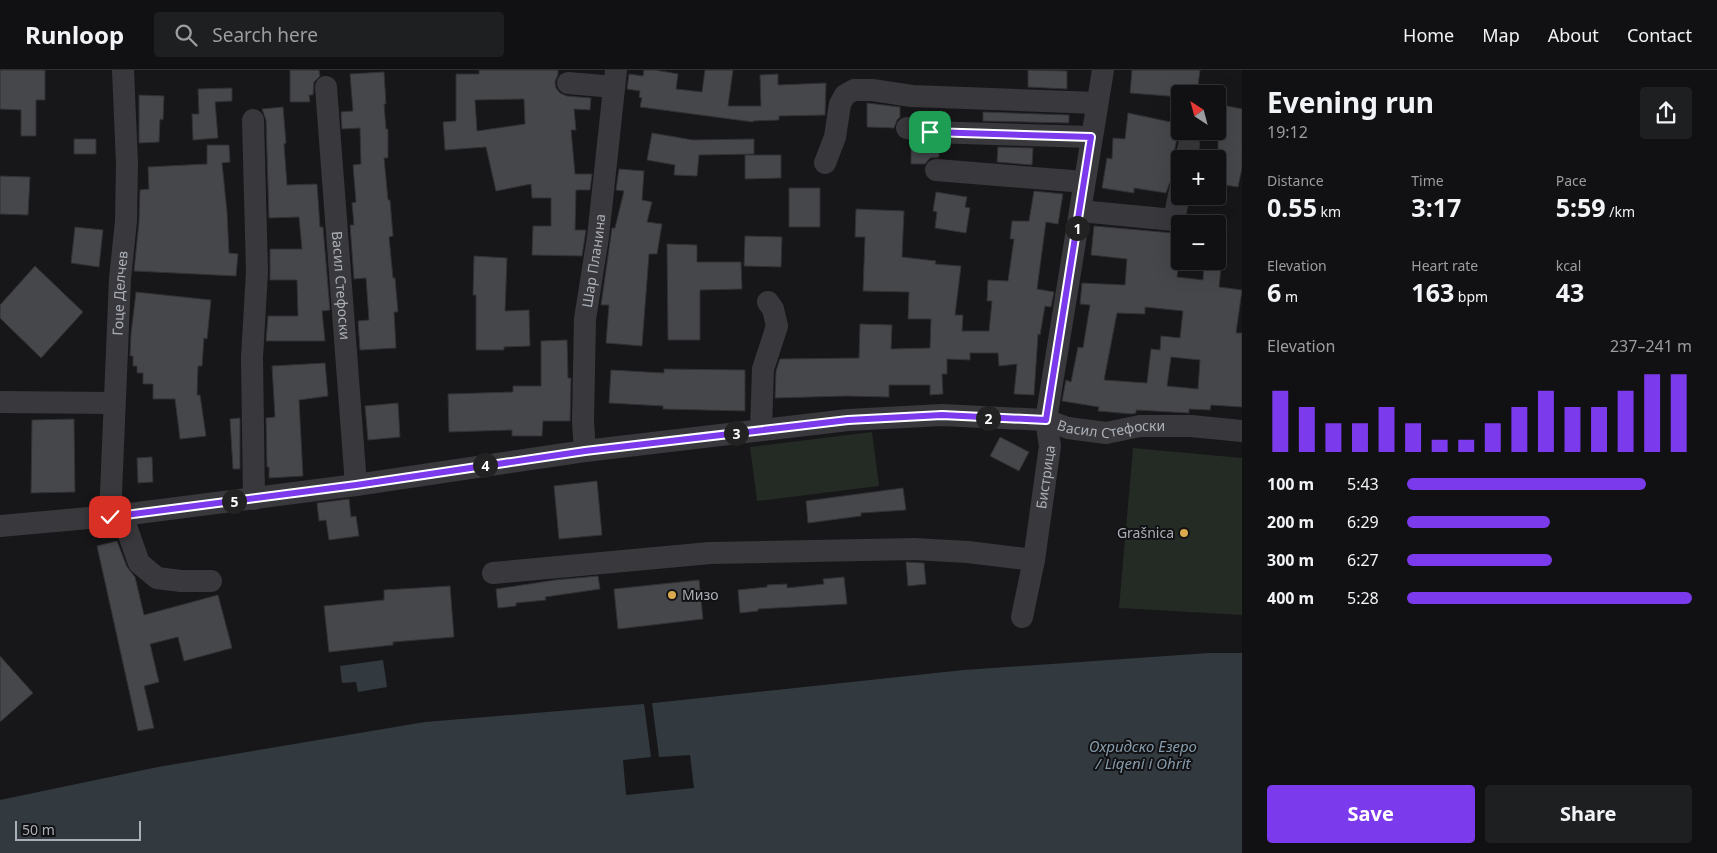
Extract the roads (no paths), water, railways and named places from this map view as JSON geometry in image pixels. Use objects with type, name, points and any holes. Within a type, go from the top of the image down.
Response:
[{"type":"street","name":"Гоце Делчев","points":[[116,516],[114,403],[120,280],[126,221],[127,163],[123,70]]},
{"type":"street","name":"Бистрица","points":[[1022,617],[1034,560],[1050,446],[1046,420],[1103,70]]},
{"type":"street","points":[[568,83],[615,79]]},
{"type":"street","name":"Шар Планина","points":[[585,451],[583,420],[585,319],[598,237],[615,79]]},
{"type":"street","name":"Васил Стефоски","points":[[326,87],[356,485]]},
{"type":"street","points":[[825,163],[835,137],[840,104],[845,95],[854,90],[872,90],[912,96],[1097,103]]},
{"type":"street","points":[[253,120],[257,272],[252,357],[254,499]]},
{"type":"street","points":[[907,128],[930,132],[1091,137]]},
{"type":"street","points":[[936,170],[1084,182]]},
{"type":"street","points":[[1080,211],[1174,220],[1177,205]]},
{"type":"street","points":[[762,430],[763,369],[777,326],[773,308],[768,302]]},
{"type":"street","points":[[0,402],[114,403]]},
{"type":"street","name":"Васил Стефоски","points":[[0,526],[116,516],[254,499],[585,451],[848,420],[942,415],[1046,420],[1068,428],[1106,433],[1140,426],[1191,426],[1242,430]]},
{"type":"street","points":[[116,516],[139,563],[157,578],[181,581],[211,581]]},
{"type":"street","points":[[493,573],[710,553],[914,549],[968,552],[1034,560]]},
{"type":"water","name":"Охридско Езеро / Liqeni i Ohrit","points":[[1209,653],[1242,653],[1242,853],[0,853],[0,800],[158,767],[425,722],[644,704],[964,670]]},
{"type":"water","points":[[383,660],[387,687],[358,692],[356,682],[342,683],[340,666]]},
{"type":"place","name":"Grašnica","points":[[1184,533]]},
{"type":"place","name":"Мизо","points":[[672,595]]}]
